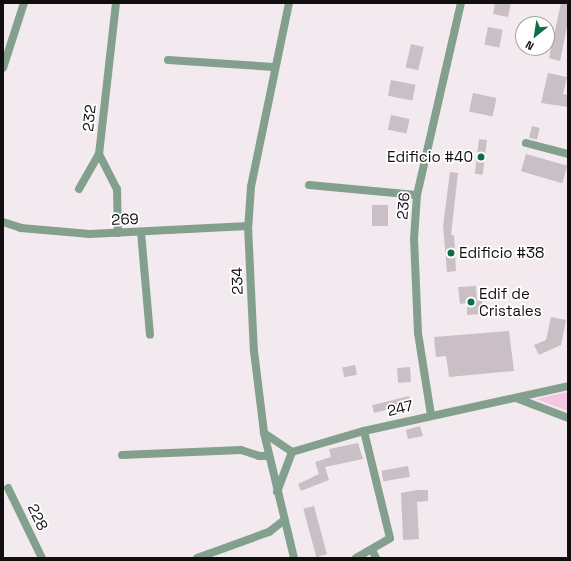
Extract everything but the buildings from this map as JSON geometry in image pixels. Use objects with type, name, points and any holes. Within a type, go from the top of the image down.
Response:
[{"type":"street","points":[[3,68],[24,3]]},
{"type":"street","name":"232","points":[[116,3],[99,154],[117,189],[118,233]]},
{"type":"street","name":"234","points":[[287,3],[251,187],[248,226],[254,351],[264,433],[283,521],[294,558]]},
{"type":"street","name":"236","points":[[431,415],[418,333],[414,239],[417,195],[461,3]]},
{"type":"street","points":[[168,60],[274,68]]},
{"type":"street","points":[[526,143],[568,154]]},
{"type":"street","points":[[79,189],[99,154]]},
{"type":"street","points":[[310,185],[417,195]]},
{"type":"street","name":"269","points":[[3,222],[21,228],[82,234],[248,226]]},
{"type":"street","points":[[141,232],[150,335]]},
{"type":"street","name":"247","points":[[292,452],[364,431],[431,415],[565,387],[568,380]]},
{"type":"street","points":[[516,398],[568,418]]},
{"type":"street","points":[[356,558],[374,554],[390,538],[364,431]]},
{"type":"street","points":[[264,433],[292,452],[277,492]]},
{"type":"street","points":[[122,455],[241,450],[258,456],[269,456]]},
{"type":"street","name":"228","points":[[8,488],[42,558]]},
{"type":"street","points":[[197,558],[269,532],[283,521]]},
{"type":"shaded area","points":[[568,392],[568,411],[536,399]]},
{"type":"place","name":"Edificio #40","points":[[481,157]]},
{"type":"place","name":"Edificio #38","points":[[451,253]]},
{"type":"place","name":"Edif de Cristales","points":[[471,302]]}]
